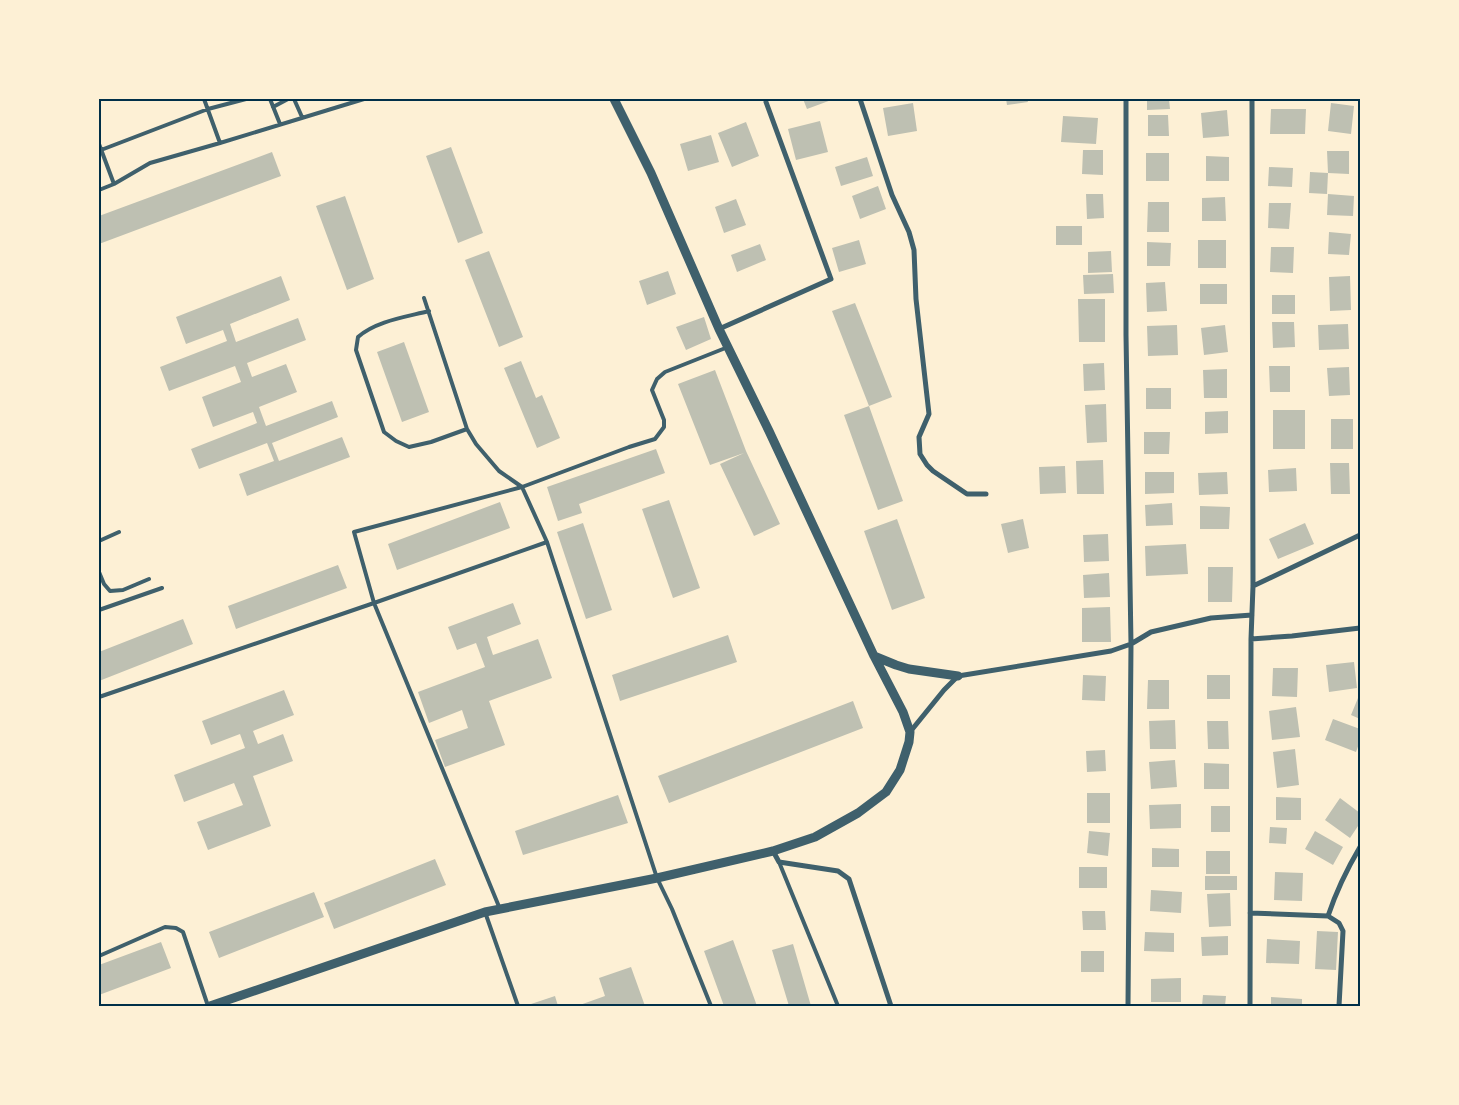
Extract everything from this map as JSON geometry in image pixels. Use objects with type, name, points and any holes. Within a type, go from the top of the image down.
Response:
[{"type":"street","points":[[209,1006],[485,912],[657,878],[773,851],[815,837],[858,813],[886,792],[900,770],[909,742],[910,732],[903,712],[874,656],[778,449],[719,329],[651,173],[614,99]]},
{"type":"street","points":[[860,99],[892,194],[909,232],[914,250],[916,299],[929,414],[919,437],[920,454],[933,471],[967,494],[986,494]]},
{"type":"street","points":[[1126,99],[1126,335],[1131,644],[1128,1006]]},
{"type":"street","points":[[1250,1006],[1251,639],[1253,586],[1252,99]]},
{"type":"street","points":[[719,329],[831,279],[766,102]]},
{"type":"street","points":[[1253,586],[1360,534]]},
{"type":"street","points":[[874,656],[909,669],[958,676],[1110,651],[1131,644],[1151,632],[1211,618],[1252,615]]},
{"type":"street","points":[[1251,639],[1360,628]]},
{"type":"street","points":[[910,732],[944,690],[958,676]]},
{"type":"street","points":[[1328,916],[1335,895],[1360,847]]},
{"type":"street","points":[[773,851],[779,862],[838,871],[849,879],[891,1006]]},
{"type":"street","points":[[1250,913],[1328,916],[1339,923],[1343,931],[1339,1006]]},
{"type":"lane","points":[[204,99],[220,143]]},
{"type":"lane","points":[[101,150],[208,109],[246,99]]},
{"type":"lane","points":[[270,99],[280,124]]},
{"type":"lane","points":[[273,106],[288,99]]},
{"type":"lane","points":[[294,99],[302,118]]},
{"type":"lane","points":[[99,190],[114,184],[150,163],[364,99]]},
{"type":"lane","points":[[99,144],[114,184]]},
{"type":"lane","points":[[424,298],[467,429],[476,444],[499,471],[522,487],[547,542],[657,878],[672,909],[711,1006]]},
{"type":"lane","points":[[429,311],[384,323],[364,332],[358,337],[356,350],[366,383],[384,432],[396,441],[409,447],[431,442],[467,429]]},
{"type":"lane","points":[[500,909],[374,603],[354,532],[522,487],[655,439],[664,427],[664,420],[652,390],[657,379],[665,372],[728,347]]},
{"type":"lane","points":[[99,541],[120,532]]},
{"type":"lane","points":[[99,697],[547,542]]},
{"type":"lane","points":[[99,572],[104,584],[110,591],[123,590],[149,579]]},
{"type":"lane","points":[[99,610],[162,588]]},
{"type":"lane","points":[[779,862],[838,1006]]},
{"type":"lane","points":[[485,912],[518,1006]]},
{"type":"lane","points":[[99,956],[165,927],[176,928],[183,932],[209,1006]]},
{"type":"building","points":[[803,99],[834,99],[807,109]]},
{"type":"building","points":[[1006,99],[1027,99],[1028,102],[1007,105]]},
{"type":"building","points":[[1147,99],[1169,99],[1170,109],[1147,110]]},
{"type":"building","points":[[913,103],[917,131],[888,136],[883,108]]},
{"type":"building","points":[[1331,103],[1354,106],[1351,134],[1328,131]]},
{"type":"building","points":[[1271,109],[1306,109],[1305,134],[1270,134]]},
{"type":"building","points":[[1227,110],[1229,136],[1203,138],[1201,113]]},
{"type":"building","points":[[1148,115],[1168,115],[1169,136],[1148,136]]},
{"type":"building","points":[[1063,116],[1098,118],[1096,144],[1061,142]]},
{"type":"building","points":[[820,121],[828,152],[796,160],[788,129]]},
{"type":"building","points":[[746,122],[759,156],[732,167],[718,133]]},
{"type":"building","points":[[711,135],[719,162],[688,171],[680,144]]},
{"type":"building","points":[[451,147],[483,233],[458,243],[426,156]]},
{"type":"building","points":[[1083,150],[1103,150],[1103,175],[1082,174]]},
{"type":"building","points":[[1327,151],[1349,151],[1349,174],[1328,173]]},
{"type":"building","points":[[272,152],[281,176],[99,244],[99,216]]},
{"type":"building","points":[[1146,153],[1169,153],[1169,181],[1146,181]]},
{"type":"building","points":[[1206,156],[1229,157],[1229,181],[1206,181]]},
{"type":"building","points":[[867,157],[873,176],[841,186],[835,167]]},
{"type":"building","points":[[1269,167],[1293,168],[1292,187],[1268,186]]},
{"type":"building","points":[[1310,172],[1328,173],[1327,194],[1309,193]]},
{"type":"building","points":[[878,186],[886,209],[860,219],[852,196]]},
{"type":"building","points":[[1086,194],[1103,194],[1104,218],[1087,219]]},
{"type":"building","points":[[1328,194],[1354,196],[1353,216],[1327,215]]},
{"type":"building","points":[[345,196],[374,279],[347,290],[316,206]]},
{"type":"building","points":[[1225,197],[1226,221],[1202,221],[1202,198]]},
{"type":"building","points":[[736,199],[746,225],[724,233],[715,207]]},
{"type":"building","points":[[1148,202],[1169,202],[1169,232],[1147,232]]},
{"type":"building","points":[[1269,203],[1291,203],[1289,229],[1268,228]]},
{"type":"building","points":[[1056,226],[1082,226],[1082,245],[1056,245]]},
{"type":"building","points":[[1329,232],[1351,234],[1349,255],[1328,254]]},
{"type":"building","points":[[859,240],[866,264],[839,272],[832,248]]},
{"type":"building","points":[[1198,240],[1226,240],[1226,268],[1198,268]]},
{"type":"building","points":[[1147,242],[1171,243],[1170,266],[1147,266]]},
{"type":"building","points":[[760,244],[766,260],[737,272],[731,255]]},
{"type":"building","points":[[1271,247],[1294,247],[1293,273],[1270,272]]},
{"type":"building","points":[[489,251],[523,337],[499,347],[465,260]]},
{"type":"building","points":[[1111,251],[1112,272],[1088,273],[1088,252]]},
{"type":"building","points":[[668,271],[676,294],[647,305],[639,281]]},
{"type":"building","points":[[1113,274],[1114,293],[1084,294],[1083,275]]},
{"type":"building","points":[[281,276],[290,300],[230,324],[236,342],[298,318],[306,340],[247,363],[252,377],[286,364],[297,392],[259,407],[266,426],[332,401],[338,417],[272,443],[279,461],[342,437],[350,457],[247,496],[239,474],[274,461],[267,443],[199,469],[191,449],[257,423],[253,412],[213,427],[202,397],[241,382],[235,366],[169,391],[160,367],[227,341],[223,330],[186,344],[176,317]]},
{"type":"building","points":[[1350,276],[1351,310],[1330,311],[1329,277]]},
{"type":"building","points":[[1165,282],[1167,311],[1147,312],[1146,283]]},
{"type":"building","points":[[1200,284],[1227,284],[1227,304],[1200,304]]},
{"type":"building","points":[[1272,295],[1295,295],[1295,314],[1272,314]]},
{"type":"building","points":[[1078,299],[1105,299],[1105,342],[1079,342]]},
{"type":"building","points":[[855,303],[892,397],[869,406],[832,311]]},
{"type":"building","points":[[704,317],[711,339],[686,350],[676,327]]},
{"type":"building","points":[[1272,322],[1294,322],[1295,347],[1273,348]]},
{"type":"building","points":[[1348,324],[1349,349],[1319,350],[1318,325]]},
{"type":"building","points":[[1177,325],[1178,355],[1148,356],[1147,326]]},
{"type":"building","points":[[1225,325],[1228,352],[1204,355],[1201,328]]},
{"type":"building","points":[[404,342],[429,412],[402,422],[377,352]]},
{"type":"building","points":[[521,361],[536,398],[542,395],[560,438],[537,448],[504,368]]},
{"type":"building","points":[[1104,363],[1105,390],[1084,391],[1083,364]]},
{"type":"building","points":[[1269,366],[1290,366],[1290,392],[1270,392]]},
{"type":"building","points":[[1349,367],[1350,395],[1329,396],[1327,368]]},
{"type":"building","points":[[1227,369],[1227,398],[1204,398],[1203,370]]},
{"type":"building","points":[[715,370],[746,451],[780,524],[754,536],[720,464],[744,453],[710,465],[678,384]]},
{"type":"building","points":[[1146,388],[1171,388],[1171,409],[1146,409]]},
{"type":"building","points":[[1106,404],[1107,442],[1087,443],[1085,405]]},
{"type":"building","points":[[869,406],[903,501],[878,510],[844,415]]},
{"type":"building","points":[[1273,410],[1305,410],[1305,449],[1273,449]]},
{"type":"building","points":[[1228,411],[1228,433],[1205,434],[1205,412]]},
{"type":"building","points":[[1331,419],[1353,419],[1353,449],[1331,449]]},
{"type":"building","points":[[1144,432],[1170,432],[1169,454],[1144,454]]},
{"type":"building","points":[[656,449],[665,473],[579,504],[582,513],[558,521],[547,487]]},
{"type":"building","points":[[1103,460],[1104,494],[1077,494],[1076,461]]},
{"type":"building","points":[[1330,463],[1349,463],[1350,494],[1331,494]]},
{"type":"building","points":[[1065,466],[1066,493],[1040,494],[1039,467]]},
{"type":"building","points":[[1296,468],[1297,491],[1269,492],[1268,470]]},
{"type":"building","points":[[1145,472],[1174,472],[1174,493],[1145,494]]},
{"type":"building","points":[[1227,472],[1228,494],[1199,495],[1198,473]]},
{"type":"building","points":[[669,500],[700,588],[673,598],[642,509]]},
{"type":"building","points":[[500,502],[510,528],[397,570],[388,544]]},
{"type":"building","points":[[1172,503],[1173,525],[1146,526],[1145,505]]},
{"type":"building","points":[[1200,506],[1230,507],[1229,529],[1200,529]]},
{"type":"building","points":[[897,519],[925,598],[892,610],[864,531]]},
{"type":"building","points":[[1023,519],[1029,548],[1008,553],[1001,524]]},
{"type":"building","points":[[583,523],[612,610],[586,619],[557,532]]},
{"type":"building","points":[[1305,523],[1314,544],[1278,559],[1269,539]]},
{"type":"building","points":[[1108,534],[1109,561],[1084,562],[1083,535]]},
{"type":"building","points":[[1186,544],[1188,574],[1146,576],[1145,546]]},
{"type":"building","points":[[338,565],[347,588],[236,629],[228,606]]},
{"type":"building","points":[[1208,567],[1233,567],[1232,602],[1208,602]]},
{"type":"building","points":[[1109,573],[1110,597],[1084,598],[1083,575]]},
{"type":"building","points":[[513,603],[521,624],[487,637],[493,655],[538,639],[552,678],[489,701],[505,745],[445,767],[435,740],[468,728],[462,710],[429,723],[418,692],[485,667],[476,643],[457,650],[448,627]]},
{"type":"building","points":[[1110,607],[1111,642],[1082,642],[1082,608]]},
{"type":"building","points":[[183,619],[193,644],[99,681],[99,652]]},
{"type":"building","points":[[728,635],[737,662],[620,701],[612,675]]},
{"type":"building","points":[[1354,662],[1357,688],[1329,692],[1326,665]]},
{"type":"building","points":[[1273,668],[1298,668],[1297,697],[1272,696]]},
{"type":"building","points":[[1083,675],[1106,676],[1105,701],[1082,700]]},
{"type":"building","points":[[1207,675],[1230,675],[1230,699],[1207,699]]},
{"type":"building","points":[[1148,680],[1169,680],[1169,709],[1147,709]]},
{"type":"building","points":[[284,690],[294,715],[253,731],[258,744],[283,734],[293,761],[253,776],[271,826],[208,850],[197,822],[243,805],[234,783],[184,802],[174,775],[245,748],[240,734],[211,745],[202,721]]},
{"type":"building","points":[[1358,698],[1360,699],[1360,719],[1351,715]]},
{"type":"building","points":[[853,701],[863,728],[669,803],[658,776]]},
{"type":"building","points":[[1296,707],[1300,737],[1272,740],[1269,711]]},
{"type":"building","points":[[1333,719],[1360,729],[1360,741],[1356,752],[1325,740]]},
{"type":"building","points":[[1175,720],[1176,749],[1150,749],[1149,721]]},
{"type":"building","points":[[1207,721],[1228,721],[1229,749],[1208,749]]},
{"type":"building","points":[[1295,749],[1299,785],[1277,788],[1273,752]]},
{"type":"building","points":[[1105,750],[1106,771],[1087,772],[1086,751]]},
{"type":"building","points":[[1175,760],[1177,787],[1151,789],[1149,762]]},
{"type":"building","points":[[1204,763],[1229,764],[1229,789],[1204,789]]},
{"type":"building","points":[[1087,793],[1110,793],[1110,823],[1087,823]]},
{"type":"building","points":[[618,795],[628,823],[523,855],[515,831]]},
{"type":"building","points":[[1276,797],[1301,798],[1301,820],[1276,820]]},
{"type":"building","points":[[1340,798],[1360,813],[1360,823],[1350,838],[1325,820]]},
{"type":"building","points":[[1181,804],[1181,828],[1150,829],[1149,805]]},
{"type":"building","points":[[1211,806],[1230,806],[1230,832],[1211,832]]},
{"type":"building","points":[[1270,827],[1287,828],[1286,844],[1269,843]]},
{"type":"building","points":[[1089,831],[1110,833],[1108,856],[1087,853]]},
{"type":"building","points":[[1315,831],[1343,847],[1333,865],[1305,849]]},
{"type":"building","points":[[1152,848],[1179,849],[1179,867],[1152,867]]},
{"type":"building","points":[[1206,851],[1230,851],[1230,874],[1206,874]]},
{"type":"building","points":[[435,859],[446,885],[334,929],[324,903]]},
{"type":"building","points":[[1079,867],[1107,867],[1107,888],[1079,888]]},
{"type":"building","points":[[1275,872],[1303,873],[1302,901],[1274,900]]},
{"type":"building","points":[[1205,876],[1237,876],[1237,890],[1205,890]]},
{"type":"building","points":[[1151,890],[1182,892],[1181,913],[1150,911]]},
{"type":"building","points":[[314,892],[324,917],[219,958],[209,932]]},
{"type":"building","points":[[1230,893],[1231,926],[1209,927],[1207,894]]},
{"type":"building","points":[[1082,911],[1105,911],[1106,930],[1083,930]]},
{"type":"building","points":[[1317,931],[1338,932],[1336,970],[1315,969]]},
{"type":"building","points":[[1145,932],[1174,933],[1174,952],[1144,951]]},
{"type":"building","points":[[1228,936],[1228,955],[1202,956],[1201,937]]},
{"type":"building","points":[[1267,939],[1300,941],[1299,964],[1266,963]]},
{"type":"building","points":[[733,940],[757,1006],[724,1006],[704,951]]},
{"type":"building","points":[[161,942],[171,968],[99,995],[99,965]]},
{"type":"building","points":[[793,944],[811,1006],[789,1006],[772,950]]},
{"type":"building","points":[[1081,951],[1104,951],[1104,972],[1081,972]]},
{"type":"building","points":[[631,967],[645,1006],[577,1006],[605,996],[599,978]]},
{"type":"building","points":[[1181,978],[1181,1002],[1151,1002],[1151,979]]},
{"type":"building","points":[[1203,995],[1226,996],[1225,1006],[1202,1006]]},
{"type":"building","points":[[555,996],[558,1006],[525,1006]]},
{"type":"building","points":[[1271,997],[1302,999],[1302,1006],[1271,1006]]}]
